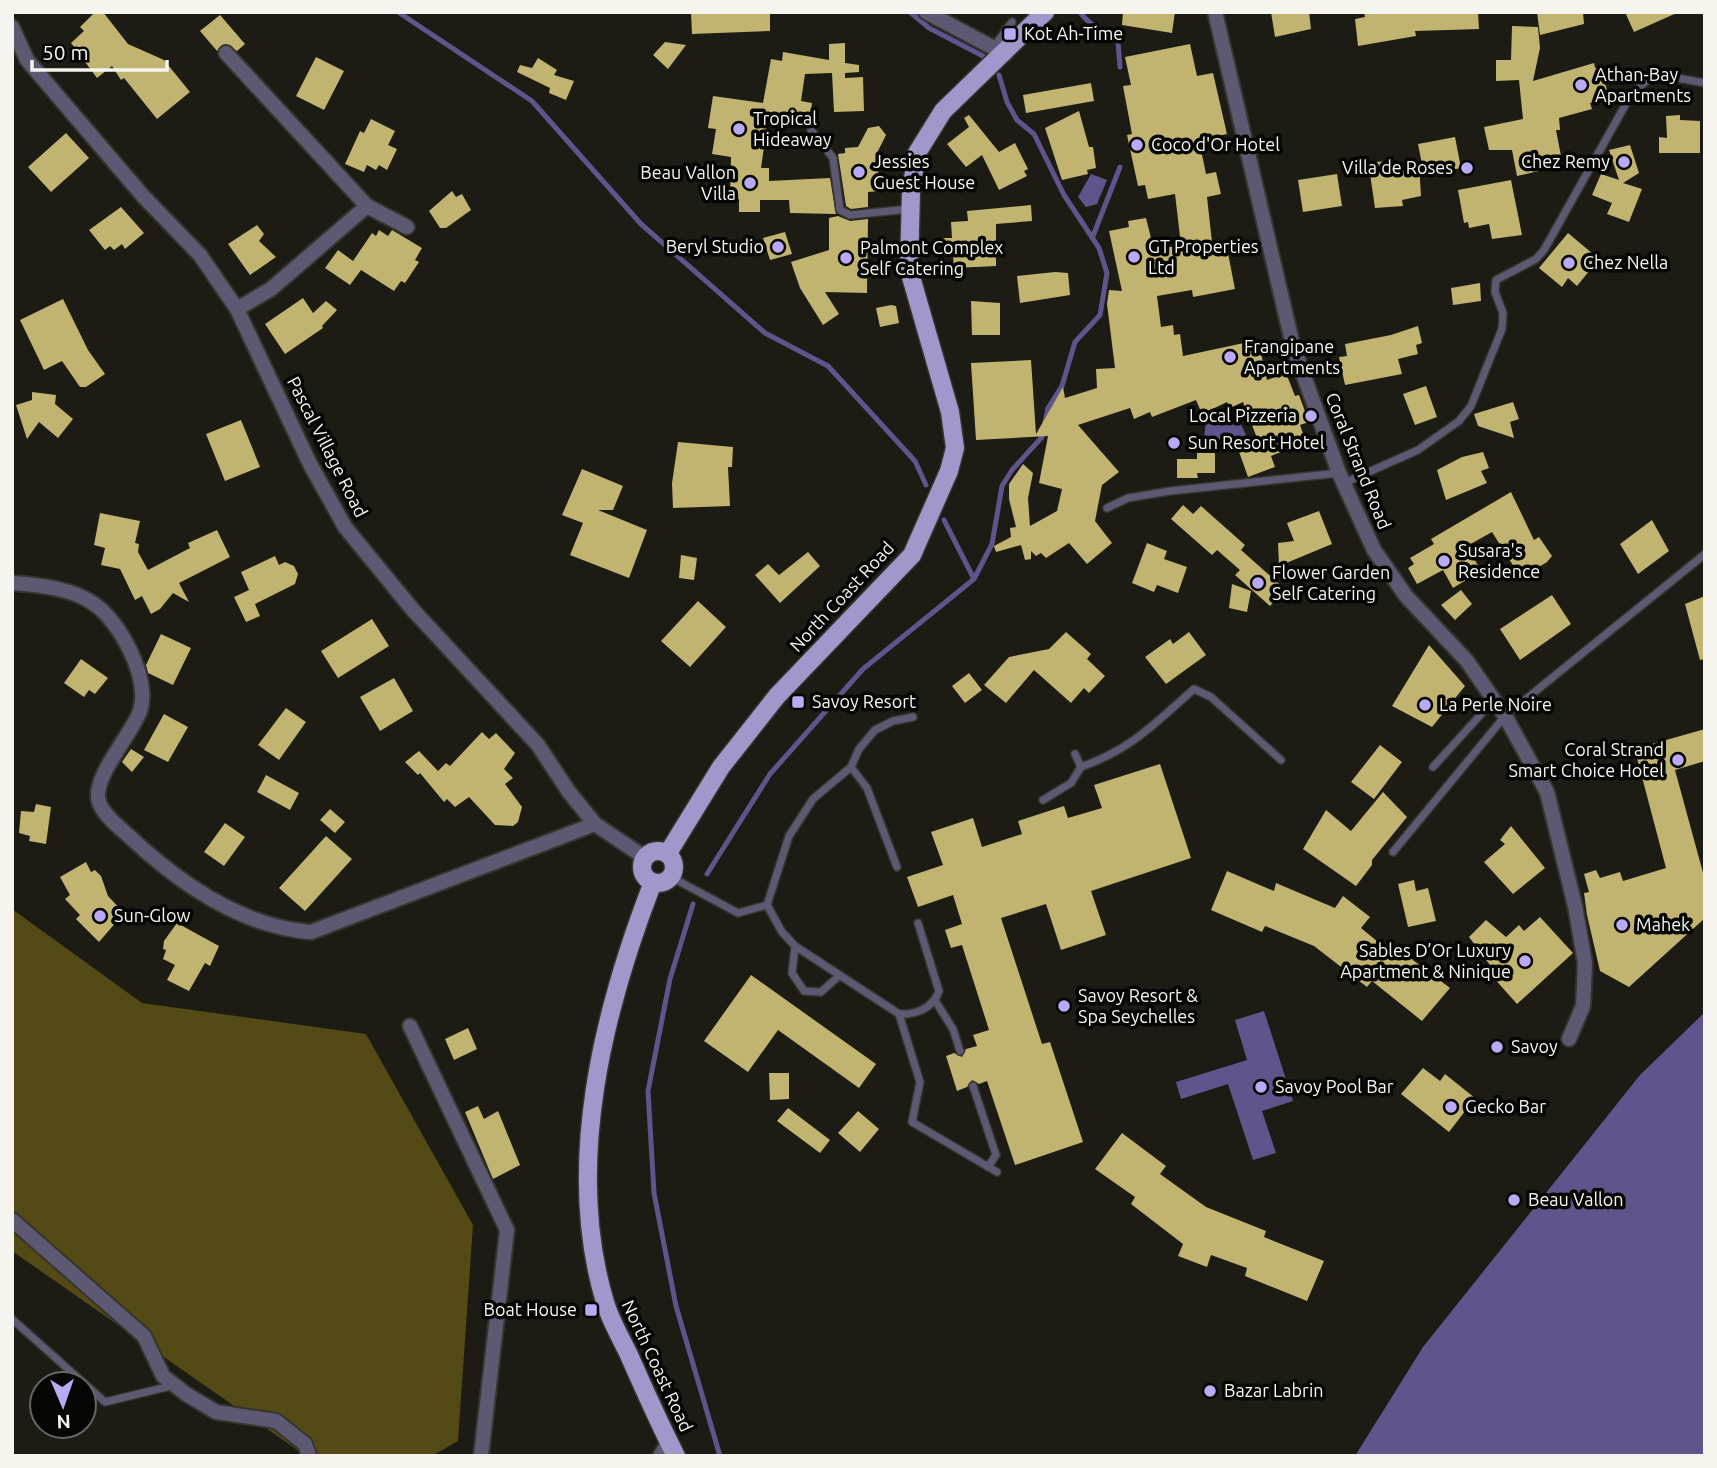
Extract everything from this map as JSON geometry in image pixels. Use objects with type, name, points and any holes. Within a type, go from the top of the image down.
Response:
[{"type":"main road","name":"North Coast Road","points":[[668,853],[721,767],[777,696],[912,555],[949,471],[955,448],[950,412],[909,270],[910,209],[917,153],[943,111],[1000,50],[1045,12]]},
{"type":"main road","points":[[655,850],[668,853],[674,864],[671,877],[653,883],[643,875],[644,857],[655,850]]},
{"type":"main road","name":"North Coast Road","points":[[653,883],[609,1021],[591,1120],[589,1192],[593,1248],[605,1303],[668,1451]]},
{"type":"street","points":[[926,12],[1000,50]]},
{"type":"street","name":"Coral Strand Road","points":[[1215,12],[1293,346],[1341,478],[1374,550],[1406,596],[1467,661],[1505,716],[1547,792],[1586,963],[1583,1006],[1569,1039]]},
{"type":"street","name":"Pascal Village Road","points":[[12,27],[27,60],[143,196],[200,255],[237,309],[310,464],[345,527],[413,610],[538,745],[569,792],[596,824],[644,857]]},
{"type":"street","points":[[226,53],[367,206],[407,227]]},
{"type":"street","points":[[237,309],[271,289],[367,206]]},
{"type":"street","points":[[12,583],[69,592],[95,604],[113,622],[138,667],[142,707],[134,728],[100,779],[98,801],[113,821],[159,864],[228,908],[287,930],[311,932],[596,824]]},
{"type":"street","points":[[411,1026],[507,1230],[481,1456]]},
{"type":"street","points":[[12,1220],[144,1336],[163,1376],[216,1412],[276,1421],[305,1444],[309,1456]]},
{"type":"lane","points":[[1000,50],[1012,22]]},
{"type":"lane","points":[[1107,508],[1128,498],[1170,491],[1341,478],[1418,450],[1459,421],[1471,406],[1503,329],[1503,313],[1495,292],[1496,280],[1536,259],[1544,250],[1567,215],[1632,93],[1655,74],[1705,83]]},
{"type":"lane","points":[[811,130],[833,158],[840,210],[850,215],[910,209]]},
{"type":"lane","points":[[1393,852],[1505,716],[1705,554]]},
{"type":"lane","points":[[1043,800],[1071,783],[1081,767],[1112,756],[1145,733],[1194,689],[1211,697],[1282,760]]},
{"type":"lane","points":[[1433,767],[1494,699]]},
{"type":"lane","points":[[913,717],[893,721],[875,730],[859,749],[851,767],[813,799],[789,836],[767,905],[775,922],[795,946],[899,1014],[917,1012],[936,1002],[939,991],[918,923]]},
{"type":"lane","points":[[1075,754],[1081,767]]},
{"type":"lane","points":[[851,767],[867,788],[897,867]]},
{"type":"lane","points":[[671,877],[738,913],[767,905]]},
{"type":"lane","points":[[795,946],[792,973],[804,991],[821,992],[839,975]]},
{"type":"lane","points":[[936,1002],[953,1029],[960,1051]]},
{"type":"lane","points":[[899,1014],[920,1082],[912,1122],[997,1172]]},
{"type":"lane","points":[[972,1086],[996,1155],[988,1167]]},
{"type":"lane","points":[[12,1320],[105,1402],[175,1385]]},
{"type":"shaded area","points":[[1091,174],[1107,180],[1097,204],[1086,207],[1078,197]]},
{"type":"shaded area","points":[[1238,418],[1246,435],[1227,442],[1204,437],[1206,422],[1225,424]]},
{"type":"shaded area","points":[[12,909],[142,1003],[366,1034],[473,1225],[458,1441],[432,1456],[306,1456],[12,1251]]},
{"type":"shaded area","points":[[1264,1011],[1293,1101],[1262,1111],[1276,1153],[1253,1160],[1228,1084],[1181,1099],[1176,1082],[1247,1060],[1235,1020]]},
{"type":"shaded area","points":[[1705,1012],[1705,1456],[1355,1456],[1423,1347],[1640,1075]]},
{"type":"building","points":[[95,12],[103,12],[128,44],[164,60],[190,92],[157,119],[124,78],[121,80],[112,66],[97,78],[71,43],[84,31],[80,27]]},
{"type":"building","points":[[691,12],[770,12],[770,31],[692,34]]},
{"type":"building","points":[[1123,12],[1175,12],[1172,33],[1122,25]]},
{"type":"building","points":[[1271,12],[1309,12],[1311,29],[1275,37]]},
{"type":"building","points":[[1364,12],[1478,12],[1479,29],[1415,31],[1416,36],[1358,46],[1355,19],[1365,17]]},
{"type":"building","points":[[1537,12],[1583,12],[1584,24],[1540,35]]},
{"type":"building","points":[[1625,12],[1679,12],[1634,32]]},
{"type":"building","points":[[220,15],[245,44],[237,51],[225,44],[217,51],[200,31]]},
{"type":"building","points":[[1512,26],[1538,27],[1540,48],[1533,81],[1594,63],[1595,68],[1600,67],[1607,90],[1603,92],[1605,99],[1590,103],[1592,109],[1559,118],[1560,130],[1556,130],[1561,156],[1537,161],[1539,171],[1517,176],[1512,150],[1489,150],[1484,127],[1523,119],[1519,80],[1496,81],[1496,60],[1511,60]]},
{"type":"building","points":[[665,42],[686,45],[668,69],[653,55]]},
{"type":"building","points":[[845,43],[845,63],[859,65],[859,72],[845,73],[845,78],[863,77],[864,111],[834,112],[832,73],[805,74],[801,101],[812,103],[809,124],[768,119],[761,168],[769,168],[769,181],[830,178],[836,214],[790,213],[789,200],[760,200],[760,212],[739,212],[739,199],[730,198],[731,157],[712,154],[716,129],[708,128],[713,96],[763,103],[771,59],[782,61],[783,52],[829,60],[829,44]]},
{"type":"building","points":[[1190,44],[1197,76],[1213,73],[1227,134],[1199,140],[1206,174],[1216,172],[1221,194],[1207,197],[1213,251],[1227,248],[1235,289],[1193,297],[1192,290],[1157,296],[1161,327],[1173,325],[1174,335],[1180,334],[1183,356],[1258,340],[1267,380],[1286,373],[1295,396],[1299,395],[1309,422],[1300,425],[1306,442],[1271,456],[1275,467],[1248,477],[1237,446],[1257,438],[1243,402],[1230,408],[1227,402],[1202,414],[1196,400],[1152,417],[1150,412],[1134,419],[1130,408],[1078,425],[1119,472],[1102,485],[1095,521],[1112,543],[1087,564],[1069,543],[1046,558],[1041,553],[1036,556],[1031,551],[1031,559],[1025,560],[1021,545],[996,552],[994,546],[1011,537],[1010,528],[1016,527],[1009,499],[1009,484],[1023,464],[1033,473],[1028,498],[1030,526],[1057,511],[1062,489],[1039,483],[1048,436],[976,440],[971,363],[1031,360],[1036,434],[1063,387],[1065,398],[1097,388],[1096,369],[1115,368],[1107,304],[1109,290],[1122,291],[1109,231],[1129,227],[1128,221],[1146,218],[1154,250],[1181,245],[1175,194],[1148,199],[1145,185],[1138,186],[1127,135],[1132,134],[1123,86],[1131,85],[1125,57]]},
{"type":"building","points":[[316,57],[344,71],[324,110],[296,96]]},
{"type":"building","points":[[538,58],[557,70],[554,75],[574,81],[566,100],[549,93],[550,88],[517,72],[520,65],[532,68]]},
{"type":"building","points":[[1091,83],[1094,101],[1026,113],[1023,95]]},
{"type":"building","points":[[1079,111],[1089,147],[1093,147],[1096,168],[1087,170],[1088,174],[1062,180],[1045,128]]},
{"type":"building","points":[[969,115],[999,152],[1015,143],[1028,169],[1024,171],[1027,176],[999,190],[982,155],[966,167],[947,144],[969,127],[964,118]]},
{"type":"building","points":[[1680,115],[1680,120],[1700,121],[1700,153],[1659,153],[1659,137],[1667,138],[1666,116]]},
{"type":"building","points":[[371,119],[395,131],[388,145],[397,149],[387,170],[379,165],[376,170],[367,165],[364,172],[345,164],[360,131],[364,133]]},
{"type":"building","name":"Jessies Guest House","points":[[879,126],[886,135],[877,153],[880,191],[868,192],[868,207],[851,209],[846,206],[838,154],[845,153],[845,148],[858,147],[868,128]]},
{"type":"building","points":[[66,133],[89,158],[51,192],[28,167]]},
{"type":"building","points":[[1455,137],[1461,168],[1424,175],[1418,144]]},
{"type":"building","points":[[1630,145],[1639,173],[1623,183],[1642,189],[1629,222],[1607,214],[1612,203],[1592,195],[1601,174],[1619,180],[1609,150]]},
{"type":"building","points":[[1391,161],[1392,166],[1419,164],[1421,196],[1402,200],[1403,206],[1375,208],[1369,167],[1376,167],[1376,162]]},
{"type":"building","points":[[1337,174],[1342,206],[1303,212],[1298,180]]},
{"type":"building","points":[[1511,180],[1522,235],[1492,239],[1489,224],[1469,228],[1468,222],[1464,223],[1458,190]]},
{"type":"building","points":[[452,191],[456,197],[462,194],[471,210],[446,228],[440,228],[429,211]]},
{"type":"building","points":[[1031,205],[1032,221],[996,224],[996,266],[954,268],[953,255],[942,255],[941,238],[952,238],[951,222],[968,221],[967,211]]},
{"type":"building","points":[[121,207],[144,233],[125,249],[122,244],[114,250],[110,246],[105,250],[89,230]]},
{"type":"building","points":[[838,216],[850,221],[868,219],[867,293],[825,292],[839,314],[823,325],[800,288],[791,262],[829,250],[829,218]]},
{"type":"building","points":[[257,225],[264,234],[259,241],[276,257],[250,275],[228,244]]},
{"type":"building","points":[[379,230],[388,236],[392,230],[422,248],[415,260],[419,262],[405,283],[401,281],[394,291],[361,270],[350,285],[325,268],[338,250],[353,261],[372,233],[376,236]]},
{"type":"building","name":"Beryl Studio","points":[[785,232],[792,254],[770,260],[763,238]]},
{"type":"building","name":"Chez Nella","points":[[1568,233],[1599,259],[1577,286],[1568,278],[1562,287],[1539,268]]},
{"type":"building","points":[[1068,273],[1070,295],[1020,303],[1017,276]]},
{"type":"building","points":[[1480,283],[1481,301],[1453,305],[1451,288]]},
{"type":"building","points":[[303,298],[313,313],[326,301],[337,310],[323,328],[285,354],[265,324]]},
{"type":"building","points":[[63,299],[88,350],[105,374],[86,387],[80,387],[62,361],[44,370],[20,320]]},
{"type":"building","points":[[971,301],[1000,303],[1000,335],[972,335]]},
{"type":"building","points":[[896,306],[899,323],[880,327],[876,308]]},
{"type":"building","points":[[1418,326],[1422,343],[1416,345],[1418,354],[1398,359],[1402,374],[1345,385],[1339,357],[1347,356],[1345,344],[1391,335]]},
{"type":"building","points":[[1426,386],[1437,417],[1415,425],[1403,394]]},
{"type":"building","points":[[32,392],[56,395],[55,404],[73,419],[58,438],[39,422],[27,439],[16,405],[32,400]]},
{"type":"building","points":[[1513,402],[1519,419],[1510,422],[1514,438],[1478,426],[1474,414]]},
{"type":"building","points":[[241,420],[260,467],[225,481],[206,434]]},
{"type":"building","points":[[678,442],[733,447],[732,467],[728,467],[730,506],[673,508],[672,483]]},
{"type":"building","points":[[1483,452],[1489,468],[1481,471],[1487,483],[1446,500],[1437,470],[1462,457]]},
{"type":"building","points":[[1197,453],[1215,453],[1215,473],[1197,473],[1198,478],[1177,478],[1177,459],[1197,459]]},
{"type":"building","points":[[582,469],[623,486],[613,510],[598,510],[647,530],[629,578],[570,555],[583,523],[562,515]]},
{"type":"building","points":[[1511,492],[1534,540],[1539,537],[1552,556],[1547,562],[1521,578],[1492,532],[1467,546],[1481,571],[1453,588],[1443,570],[1417,584],[1408,568],[1414,564],[1410,558],[1434,544],[1431,539]]},
{"type":"building","points":[[1183,505],[1193,514],[1201,506],[1245,545],[1241,550],[1285,589],[1270,606],[1235,575],[1240,570],[1217,550],[1212,555],[1171,519]]},
{"type":"building","points":[[1319,511],[1332,544],[1279,566],[1278,543],[1294,541],[1287,523]]},
{"type":"building","points":[[100,513],[140,521],[135,543],[139,544],[138,552],[148,570],[190,548],[188,543],[217,530],[230,557],[179,583],[189,602],[173,593],[160,609],[151,614],[142,596],[135,600],[120,569],[101,565],[105,548],[94,545]]},
{"type":"building","points":[[1652,520],[1669,551],[1638,574],[1620,544]]},
{"type":"building","points":[[1147,543],[1167,551],[1164,559],[1187,567],[1178,593],[1157,585],[1154,592],[1132,583]]},
{"type":"building","points":[[808,552],[820,566],[780,603],[755,575],[768,564],[779,575]]},
{"type":"building","points":[[681,555],[697,558],[694,580],[679,578]]},
{"type":"building","points":[[275,556],[279,565],[285,562],[294,566],[298,574],[295,584],[255,604],[260,616],[246,622],[234,597],[249,590],[241,572]]},
{"type":"building","points":[[1232,584],[1251,591],[1247,612],[1229,608]]},
{"type":"building","points":[[1461,590],[1472,604],[1455,620],[1441,605]]},
{"type":"building","points":[[1552,595],[1571,624],[1520,660],[1500,629]]},
{"type":"building","points":[[1705,596],[1705,659],[1700,660],[1685,604]]},
{"type":"building","points":[[698,601],[726,627],[690,667],[661,641]]},
{"type":"building","points":[[372,619],[389,646],[338,678],[321,651]]},
{"type":"building","points":[[1066,632],[1091,654],[1087,659],[1105,676],[1089,693],[1084,688],[1071,703],[1034,670],[1006,703],[984,685],[1009,657],[1049,649]]},
{"type":"building","points":[[1189,632],[1206,655],[1166,684],[1145,657],[1170,639],[1173,644]]},
{"type":"building","points":[[161,634],[191,648],[173,685],[148,673],[146,665]]},
{"type":"building","points":[[1429,645],[1465,686],[1432,727],[1392,706]]},
{"type":"building","points":[[81,659],[108,678],[95,694],[89,690],[84,697],[64,683]]},
{"type":"building","points":[[969,673],[982,690],[965,703],[952,686]]},
{"type":"building","points":[[394,678],[413,711],[380,731],[360,697]]},
{"type":"building","points":[[286,708],[306,722],[279,760],[258,745]]},
{"type":"building","points":[[164,714],[188,727],[168,762],[144,750]]},
{"type":"building","points":[[1705,729],[1705,761],[1675,770],[1705,880],[1705,918],[1629,987],[1600,971],[1587,915],[1584,893],[1589,892],[1584,874],[1596,870],[1600,878],[1620,872],[1623,881],[1666,868],[1637,758],[1654,754],[1652,744]]},
{"type":"building","points":[[482,732],[489,739],[496,733],[515,753],[504,769],[513,778],[505,784],[522,807],[518,822],[513,826],[495,825],[469,797],[455,807],[447,799],[444,802],[420,773],[418,775],[405,762],[419,751],[438,771],[446,763],[450,766]]},
{"type":"building","points":[[1380,745],[1402,762],[1374,799],[1351,782]]},
{"type":"building","points":[[131,749],[144,757],[132,772],[122,762]]},
{"type":"building","points":[[1160,764],[1191,858],[1091,891],[1106,935],[1061,950],[1046,904],[1001,918],[1042,1044],[1050,1042],[1083,1142],[1015,1165],[987,1081],[979,1084],[972,1080],[967,1087],[957,1091],[946,1056],[954,1053],[962,1057],[966,1049],[977,1046],[973,1035],[989,1030],[962,945],[951,948],[945,930],[962,924],[953,895],[918,907],[907,877],[943,865],[931,832],[973,818],[982,847],[1022,834],[1018,821],[1064,806],[1068,818],[1102,808],[1094,785]]},
{"type":"building","points":[[266,775],[299,793],[290,810],[257,792]]},
{"type":"building","points":[[1383,792],[1407,817],[1372,860],[1372,865],[1356,886],[1303,849],[1326,810],[1351,831]]},
{"type":"building","points":[[36,804],[51,807],[46,844],[29,841],[30,836],[19,833],[21,811],[34,812]]},
{"type":"building","points":[[330,809],[345,822],[335,833],[320,820]]},
{"type":"building","points":[[225,823],[245,837],[224,866],[204,852]]},
{"type":"building","points":[[1511,826],[1545,868],[1513,894],[1484,862],[1505,844],[1500,840]]},
{"type":"building","points":[[326,836],[352,859],[305,911],[279,888]]},
{"type":"building","points":[[86,862],[91,872],[95,870],[101,876],[108,896],[124,913],[99,942],[76,919],[80,915],[65,899],[70,895],[60,877]]},
{"type":"building","points":[[1227,871],[1274,891],[1276,883],[1335,908],[1343,896],[1370,917],[1361,928],[1389,951],[1393,945],[1450,988],[1422,1021],[1372,981],[1367,987],[1314,946],[1265,926],[1262,932],[1211,910]]},
{"type":"building","points":[[1414,880],[1416,891],[1428,888],[1436,921],[1408,927],[1398,884]]},
{"type":"building","name":"Sables D’Or Luxury Apartment & Ninique","points":[[1540,917],[1573,953],[1517,1004],[1492,976],[1495,973],[1469,937],[1486,920],[1506,937],[1519,925],[1524,931]]},
{"type":"building","points":[[177,923],[219,946],[210,966],[205,963],[189,991],[167,980],[175,965],[163,959],[166,950],[163,949],[164,941]]},
{"type":"building","points":[[751,975],[876,1064],[859,1088],[778,1030],[748,1072],[704,1041]]},
{"type":"building","points":[[468,1028],[477,1049],[454,1060],[445,1039]]},
{"type":"building","points":[[1423,1068],[1440,1081],[1445,1074],[1475,1098],[1449,1132],[1401,1094]]},
{"type":"building","points":[[769,1073],[789,1073],[789,1099],[770,1100]]},
{"type":"building","points":[[478,1106],[484,1119],[498,1111],[520,1165],[493,1179],[465,1112]]},
{"type":"building","points":[[788,1108],[830,1140],[820,1153],[777,1121]]},
{"type":"building","points":[[858,1111],[879,1129],[860,1152],[838,1133]]},
{"type":"building","points":[[1122,1133],[1166,1166],[1160,1174],[1206,1207],[1266,1231],[1264,1237],[1324,1261],[1307,1301],[1245,1276],[1247,1268],[1211,1255],[1207,1267],[1178,1256],[1183,1244],[1131,1204],[1135,1197],[1095,1169]]},
{"type":"waterway","points":[[398,12],[532,101],[641,224],[765,333],[828,366],[915,461],[926,485]]},
{"type":"waterway","points":[[910,12],[929,28],[983,56]]},
{"type":"waterway","points":[[1080,12],[1088,21],[1118,42],[1120,67]]},
{"type":"waterway","points":[[707,874],[770,774],[863,669],[974,579],[992,544],[1002,486],[1012,470],[1042,437],[1048,408],[1062,386],[1075,342],[1100,315],[1107,273],[1099,248],[1064,195],[1034,134],[1017,120],[1007,102],[999,75]]},
{"type":"waterway","points":[[1093,236],[1120,167]]},
{"type":"waterway","points":[[944,520],[974,579]]},
{"type":"waterway","points":[[693,904],[670,979],[648,1091],[654,1193],[676,1306],[720,1456]]},
{"type":"place","name":"Kot Ah-Time","points":[[1010,34]]},
{"type":"place","name":"Athan-Bay Apartments","points":[[1581,85]]},
{"type":"place","name":"Tropical Hideaway","points":[[739,129]]},
{"type":"place","name":"Coco d'Or Hotel","points":[[1137,145]]},
{"type":"place","name":"Chez Remy","points":[[1624,162]]},
{"type":"place","name":"Villa de Roses","points":[[1467,168]]},
{"type":"place","name":"Jessies Guest House","points":[[859,172]]},
{"type":"place","name":"Beau Vallon Villa","points":[[750,183]]},
{"type":"place","name":"Beryl Studio","points":[[778,247]]},
{"type":"place","name":"GT Properties Ltd","points":[[1134,257]]},
{"type":"place","name":"Palmont Complex Self Catering","points":[[846,258]]},
{"type":"place","name":"Chez Nella","points":[[1569,263]]},
{"type":"place","name":"Frangipane Apartments","points":[[1230,357]]},
{"type":"place","name":"Local Pizzeria","points":[[1311,416]]},
{"type":"place","name":"Sun Resort Hotel","points":[[1174,443]]},
{"type":"place","name":"Susara's Residence","points":[[1444,561]]},
{"type":"place","name":"Flower Garden Self Catering","points":[[1258,583]]},
{"type":"place","name":"Savoy Resort","points":[[798,702]]},
{"type":"place","name":"La Perle Noire","points":[[1425,705]]},
{"type":"place","name":"Coral Strand Smart Choice Hotel","points":[[1678,760]]},
{"type":"place","name":"Sun-Glow","points":[[100,916]]},
{"type":"place","name":"Mahek","points":[[1622,925]]},
{"type":"place","name":"Sables D’Or Luxury Apartment & Ninique","points":[[1525,961]]},
{"type":"place","name":"Savoy Resort & Spa Seychelles","points":[[1064,1006]]},
{"type":"place","name":"Savoy","points":[[1497,1047]]},
{"type":"place","name":"Savoy Pool Bar","points":[[1261,1087]]},
{"type":"place","name":"Gecko Bar","points":[[1451,1107]]},
{"type":"place","name":"Beau Vallon","points":[[1514,1200]]},
{"type":"place","name":"Boat House","points":[[591,1310]]},
{"type":"place","name":"Bazar Labrin","points":[[1210,1391]]}]
